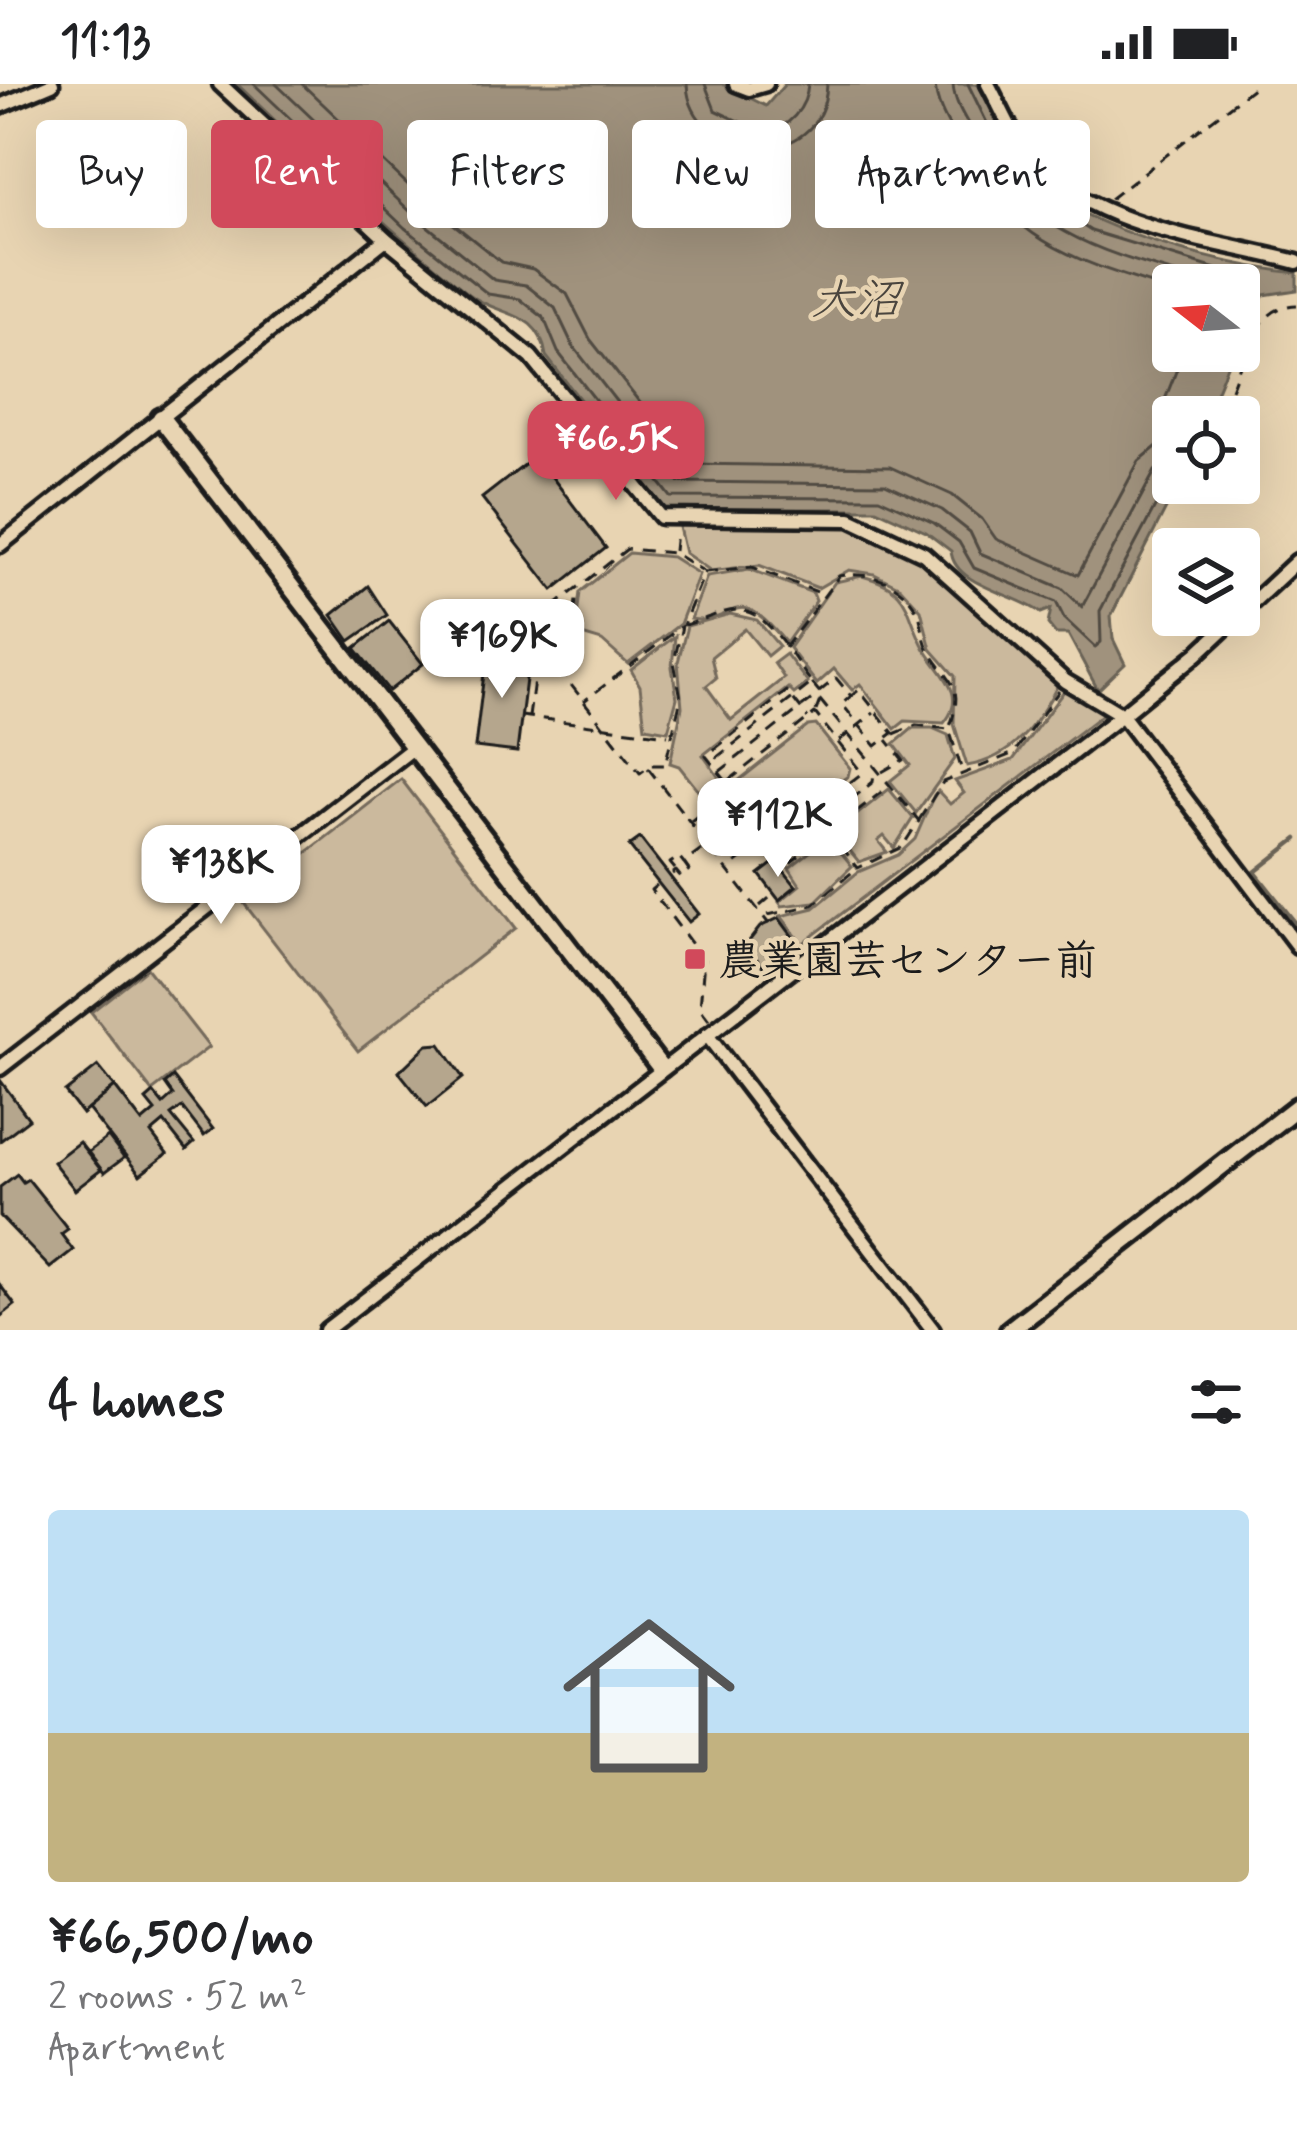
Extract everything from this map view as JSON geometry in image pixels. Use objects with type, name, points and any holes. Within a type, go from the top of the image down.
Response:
[{"type":"street","points":[[0,106],[52,84]]},
{"type":"street","points":[[220,84],[386,239],[531,357],[655,512],[677,520],[860,520],[924,554],[1065,681],[1122,715],[1297,946]]},
{"type":"street","points":[[736,84],[749,89],[766,84]]},
{"type":"street","points":[[988,84],[1036,165],[1099,208],[1297,262]]},
{"type":"street","points":[[2,539],[386,239]]},
{"type":"street","points":[[161,418],[661,1068]]},
{"type":"street","points":[[326,1330],[1122,715],[1297,561]]},
{"type":"street","points":[[0,1068],[413,748]]},
{"type":"street","points":[[711,1032],[933,1330]]},
{"type":"street","points":[[1010,1330],[1297,1107]]},
{"type":"path","points":[[1099,208],[1258,84]]},
{"type":"path","points":[[1231,388],[1255,330],[1288,304],[1297,305]]},
{"type":"path","points":[[674,553],[677,520]]},
{"type":"path","points":[[529,717],[542,620],[627,549],[674,553],[705,572],[752,567],[822,593]]},
{"type":"path","points":[[538,644],[640,772],[665,765],[680,698],[674,662],[682,626],[705,572]]},
{"type":"path","points":[[785,649],[839,576],[865,574],[889,583],[911,601],[927,649],[955,685],[950,729],[962,773]]},
{"type":"path","points":[[542,620],[573,625],[578,588]]},
{"type":"path","points":[[584,701],[682,626],[744,611],[763,620],[819,692],[820,700],[815,713],[727,782]]},
{"type":"path","points":[[819,692],[836,678],[851,696]]},
{"type":"path","points":[[766,916],[774,910],[813,905],[858,868],[902,847],[934,789],[1014,753],[1065,681]]},
{"type":"path","points":[[711,762],[812,683]]},
{"type":"path","points":[[893,733],[876,746],[842,704],[859,690],[896,736],[916,725],[950,729]]},
{"type":"path","points":[[691,821],[732,789],[706,756],[787,691],[808,718]]},
{"type":"path","points":[[719,772],[812,699],[820,700],[919,821]]},
{"type":"path","points":[[838,742],[876,712]]},
{"type":"path","points":[[815,713],[862,772]]},
{"type":"path","points":[[521,716],[671,735]]},
{"type":"path","points":[[751,731],[767,751]]},
{"type":"path","points":[[775,842],[862,772],[888,772],[903,760],[886,738]]},
{"type":"path","points":[[647,767],[769,924]]},
{"type":"path","points":[[784,853],[873,782],[876,772]]},
{"type":"path","points":[[729,868],[770,836],[791,862],[890,785]]},
{"type":"path","points":[[726,793],[764,841]]},
{"type":"path","points":[[814,811],[858,868]]},
{"type":"path","points":[[674,872],[681,877],[689,870],[684,863],[710,844]]},
{"type":"path","points":[[657,885],[651,890],[704,960],[700,1008],[711,1032]]},
{"type":"path","points":[[759,907],[775,894]]},
{"type":"shaded area","points":[[684,523],[852,524],[922,557],[1058,685],[1022,738],[998,756],[967,766],[954,724],[955,676],[931,649],[921,610],[900,587],[874,574],[849,570],[818,588],[759,565],[711,571],[685,553],[679,527]]},
{"type":"shaded area","points":[[629,553],[672,557],[699,574],[680,624],[628,664],[602,641],[575,633],[580,592]]},
{"type":"shaded area","points":[[749,569],[813,593],[816,601],[786,643],[768,623],[745,609],[707,620],[691,619],[707,576]]},
{"type":"shaded area","points":[[862,576],[891,588],[905,604],[925,649],[953,693],[954,703],[944,723],[905,721],[895,729],[860,684],[852,690],[834,669],[817,684],[789,648],[835,582]]},
{"type":"shaded area","points":[[730,614],[757,620],[779,646],[767,656],[745,629],[711,657],[716,678],[706,686],[731,720],[784,678],[774,663],[786,654],[808,683],[794,694],[788,688],[703,755],[722,782],[716,787],[721,795],[709,804],[679,766],[670,763],[682,707],[678,662],[687,626]]},
{"type":"shaded area","points":[[675,636],[672,667],[677,698],[668,731],[645,727],[640,686],[631,670]]},
{"type":"shaded area","points":[[1064,691],[1107,711],[802,944],[781,916],[814,908],[858,872],[898,855],[915,839],[938,791],[950,804],[964,793],[955,781],[1013,760]]},
{"type":"shaded area","points":[[816,725],[850,768],[848,776],[766,836],[732,793],[733,785],[808,726]]},
{"type":"shaded area","points":[[913,728],[932,728],[948,735],[955,759],[916,813],[890,781],[910,765],[894,744]]},
{"type":"shaded area","points":[[401,779],[516,928],[358,1051],[243,902]]},
{"type":"shaded area","points":[[889,789],[913,818],[894,848],[884,836],[878,841],[887,852],[859,862],[835,832]]},
{"type":"shaded area","points":[[829,837],[852,866],[815,902],[782,906],[779,902],[800,885],[789,868]]},
{"type":"shaded area","points":[[147,968],[209,1047],[152,1091],[91,1012]]},
{"type":"water","name":"大沼","points":[[237,84],[722,84],[766,106],[785,84],[978,84],[996,120],[815,120],[815,228],[1090,228],[1090,216],[1159,243],[1239,264],[1152,264],[1152,372],[1224,372],[1215,396],[1152,396],[1152,504],[1168,504],[1111,616],[1113,639],[1125,664],[1098,690],[1068,634],[1056,634],[1048,624],[1051,609],[1041,613],[974,581],[955,563],[951,551],[926,532],[876,509],[665,509],[546,356],[535,329],[469,294],[383,221],[383,120],[275,120]]},
{"type":"water","name":"大沼","points":[[1260,267],[1297,273],[1297,290],[1264,295],[1260,302]]},
{"type":"building","points":[[536,456],[606,548],[553,590],[482,498]]},
{"type":"building","points":[[368,586],[387,615],[350,641],[332,615]]},
{"type":"building","points":[[389,621],[423,664],[389,691],[355,648]]},
{"type":"building","points":[[487,649],[529,655],[517,752],[475,747]]},
{"type":"building","points":[[640,838],[699,914],[689,922],[629,846]]},
{"type":"building","points":[[776,861],[796,886],[779,900],[759,874]]},
{"type":"building","points":[[779,918],[796,941],[783,958],[763,967],[746,945],[760,927]]},
{"type":"building","points":[[440,1044],[463,1078],[427,1107],[399,1072],[427,1045]]},
{"type":"building","points":[[98,1066],[115,1087],[82,1114],[65,1092]]},
{"type":"building","points":[[173,1077],[213,1129],[204,1136],[182,1107],[171,1115],[194,1143],[186,1150],[164,1122],[151,1133],[167,1154],[140,1175],[88,1109],[115,1087],[142,1122],[155,1111],[146,1100],[154,1093],[163,1104],[173,1095],[165,1084]]},
{"type":"building","points":[[0,1080],[29,1119],[0,1141]]},
{"type":"building","points":[[108,1137],[124,1158],[104,1173],[88,1152]]},
{"type":"building","points":[[79,1142],[101,1170],[75,1190],[53,1162]]},
{"type":"building","points":[[17,1174],[23,1182],[28,1179],[68,1229],[61,1234],[73,1250],[50,1268],[0,1216],[0,1187]]},
{"type":"building","points":[[0,1285],[15,1305],[0,1317]]},
{"type":"waterway","points":[[1297,839],[1255,872],[1297,925]]},
{"type":"place","name":"農業園芸センター前","points":[[695,959]]}]
